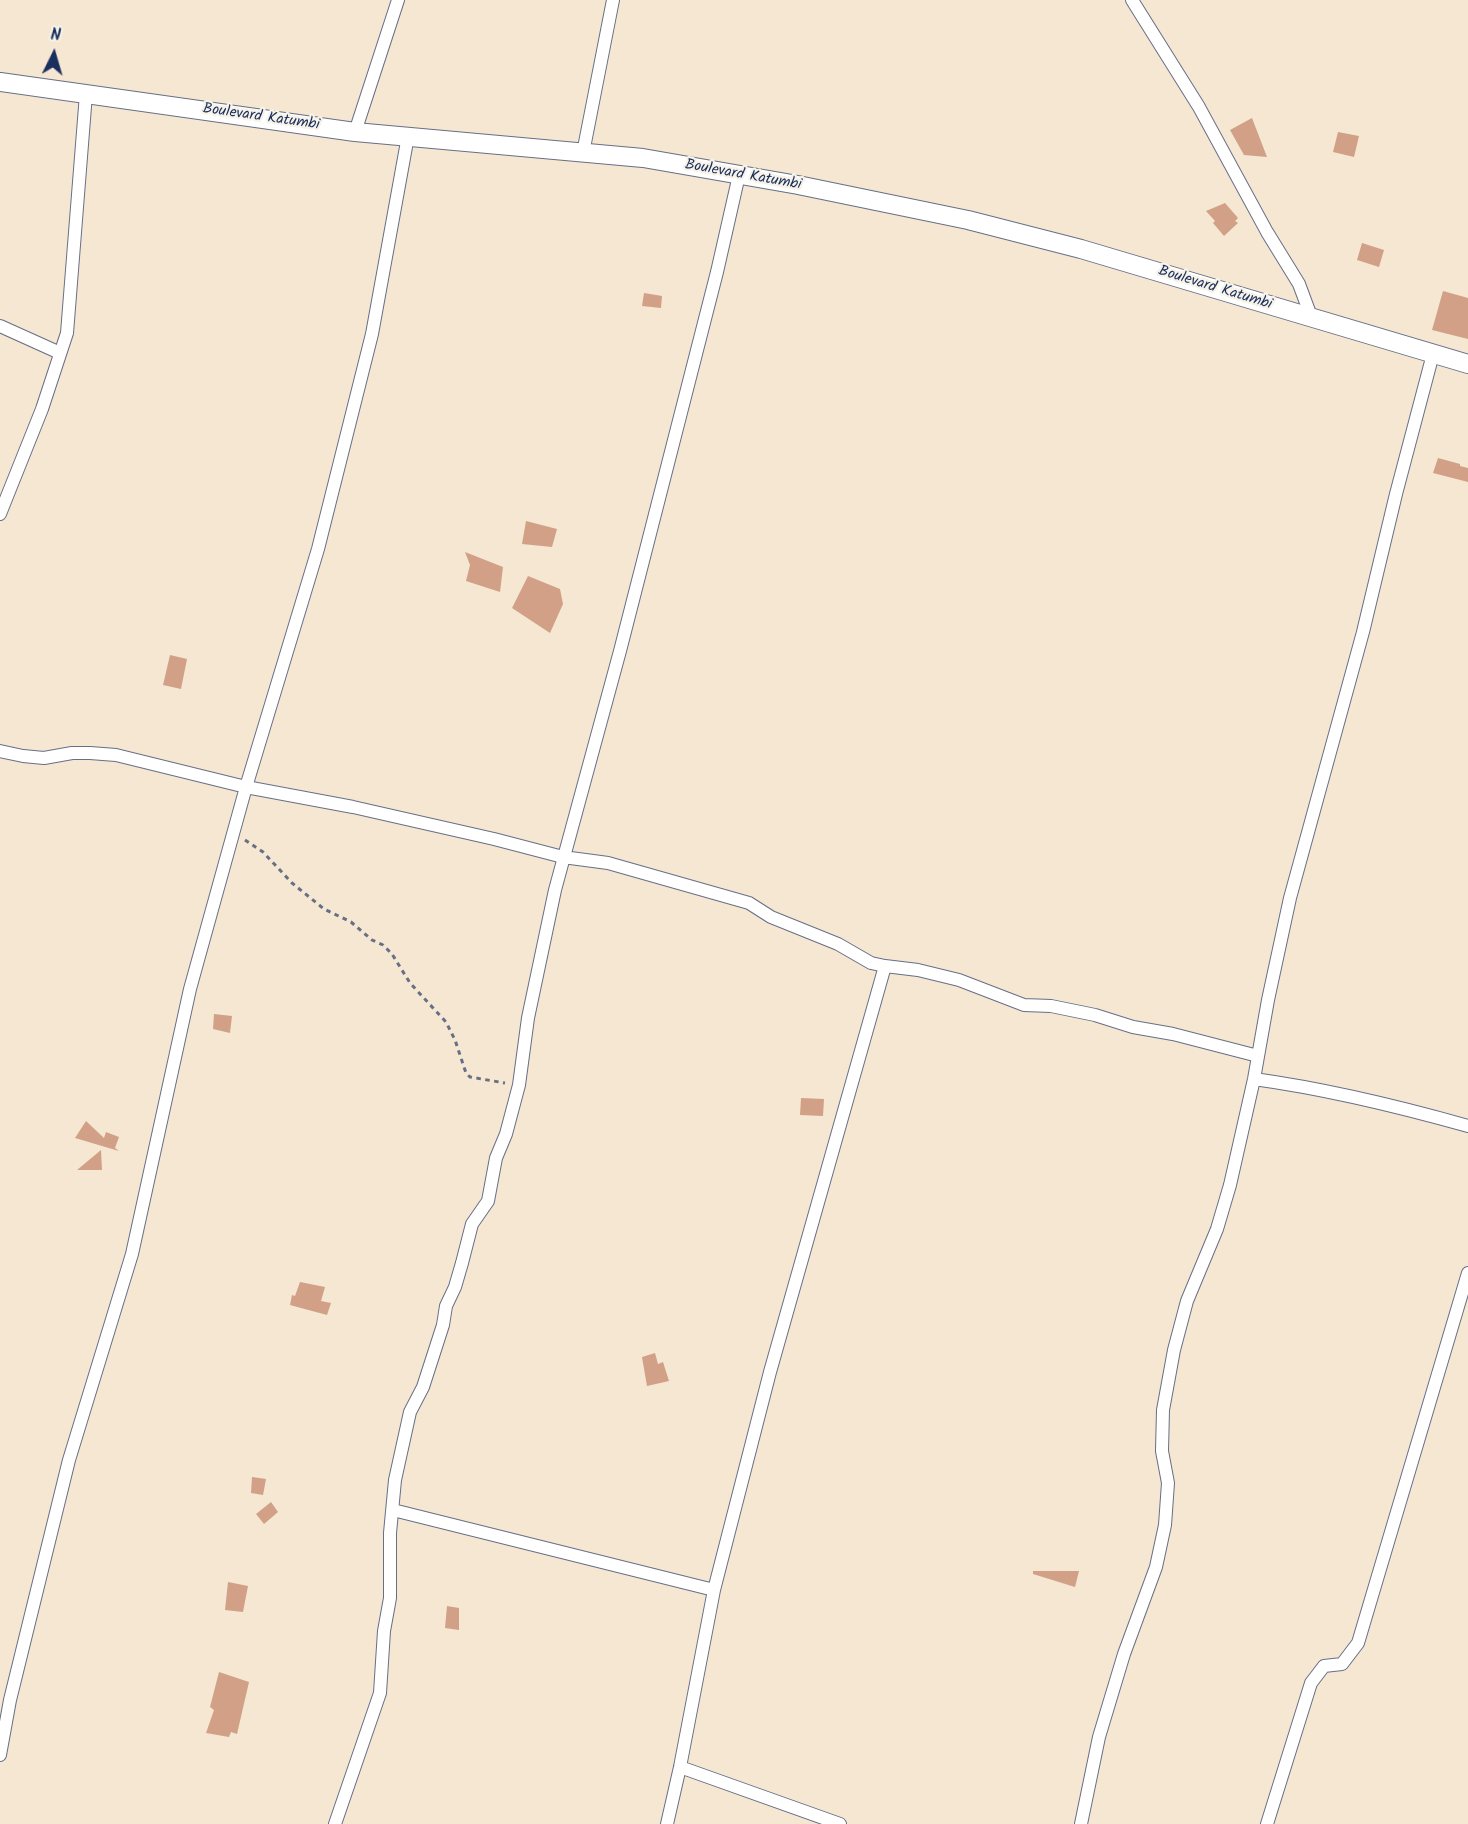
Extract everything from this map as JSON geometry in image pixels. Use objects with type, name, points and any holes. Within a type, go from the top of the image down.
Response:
[{"type":"street","points":[[355,132],[398,0]]},
{"type":"street","points":[[583,153],[613,0]]},
{"type":"street","points":[[1132,0],[1199,107],[1267,232],[1299,284],[1312,319]]},
{"type":"street","name":"Boulevard Katumbi","points":[[0,82],[355,132],[644,158],[798,185],[979,223],[1158,271],[1468,364]]},
{"type":"street","points":[[0,514],[42,409],[67,333],[86,94]]},
{"type":"street","points":[[0,1755],[10,1700],[69,1460],[132,1254],[189,989],[246,787],[318,549],[372,334],[408,136]]},
{"type":"street","points":[[335,1824],[380,1693],[384,1631],[390,1598],[390,1533],[395,1480],[410,1412],[423,1387],[443,1325],[446,1306],[460,1271],[472,1224],[489,1201],[496,1158],[506,1134],[519,1084],[528,1018],[563,857],[620,651],[715,283],[739,175]]},
{"type":"street","points":[[0,326],[60,353]]},
{"type":"street","points":[[1081,1824],[1099,1737],[1124,1654],[1156,1567],[1165,1525],[1168,1483],[1162,1451],[1163,1410],[1174,1350],[1187,1301],[1224,1207],[1254,1079],[1290,898],[1363,632],[1433,354]]},
{"type":"street","points":[[0,751],[44,758],[72,753],[116,755],[246,787],[364,809],[563,857],[608,863],[749,903],[771,917],[838,944],[872,963],[918,970],[959,980],[1024,1005],[1051,1006],[1095,1015],[1133,1027],[1173,1034],[1258,1056]]},
{"type":"street","points":[[667,1824],[714,1590],[770,1372],[885,966]]},
{"type":"street","points":[[1254,1079],[1299,1085],[1389,1104],[1468,1126]]},
{"type":"street","points":[[1267,1824],[1311,1683],[1324,1666],[1342,1664],[1358,1643],[1468,1273]]},
{"type":"street","points":[[393,1510],[714,1590]]},
{"type":"street","points":[[680,1767],[840,1824]]},
{"type":"path","points":[[233,835],[263,852],[292,883],[324,909],[351,922],[392,954],[410,983],[446,1022],[456,1040],[466,1073],[470,1077],[519,1084]]},
{"type":"building","points":[[1252,118],[1267,157],[1244,155],[1230,130]]},
{"type":"building","points":[[1338,132],[1359,136],[1354,157],[1333,152]]},
{"type":"building","points":[[1225,203],[1238,218],[1235,221],[1238,223],[1224,236],[1206,211]]},
{"type":"building","points":[[1362,243],[1384,250],[1379,267],[1357,260]]},
{"type":"building","points":[[1443,291],[1468,298],[1468,339],[1432,330]]},
{"type":"building","points":[[644,293],[662,296],[661,308],[642,306]]},
{"type":"building","points":[[1438,458],[1468,468],[1468,482],[1433,473]]},
{"type":"building","points":[[526,521],[557,529],[552,547],[522,544]]},
{"type":"building","points":[[465,552],[503,567],[500,592],[466,581],[470,565]]},
{"type":"building","points":[[528,576],[560,589],[563,604],[550,633],[512,608]]},
{"type":"building","points":[[170,655],[187,659],[181,689],[163,685]]},
{"type":"building","points":[[214,1014],[232,1016],[230,1033],[213,1029]]},
{"type":"building","points":[[801,1098],[824,1099],[823,1116],[800,1115]]},
{"type":"building","points":[[86,1121],[104,1138],[106,1132],[119,1137],[115,1148],[119,1151],[75,1138]]},
{"type":"building","points":[[101,1150],[102,1170],[77,1170]]},
{"type":"building","points":[[300,1282],[325,1287],[321,1301],[331,1303],[327,1315],[290,1305],[292,1295],[295,1296]]},
{"type":"building","points":[[655,1353],[658,1364],[663,1362],[669,1381],[647,1386],[642,1357]]},
{"type":"building","points":[[252,1477],[266,1479],[263,1495],[251,1493]]},
{"type":"building","points":[[271,1502],[278,1512],[264,1524],[256,1514]]},
{"type":"building","points":[[1033,1571],[1079,1571],[1075,1587],[1033,1574]]},
{"type":"building","points":[[228,1582],[248,1586],[243,1612],[225,1610]]},
{"type":"building","points":[[447,1606],[459,1608],[459,1630],[445,1628]]},
{"type":"building","points":[[219,1672],[249,1682],[237,1734],[231,1732],[229,1737],[206,1733],[214,1710],[210,1707]]}]
